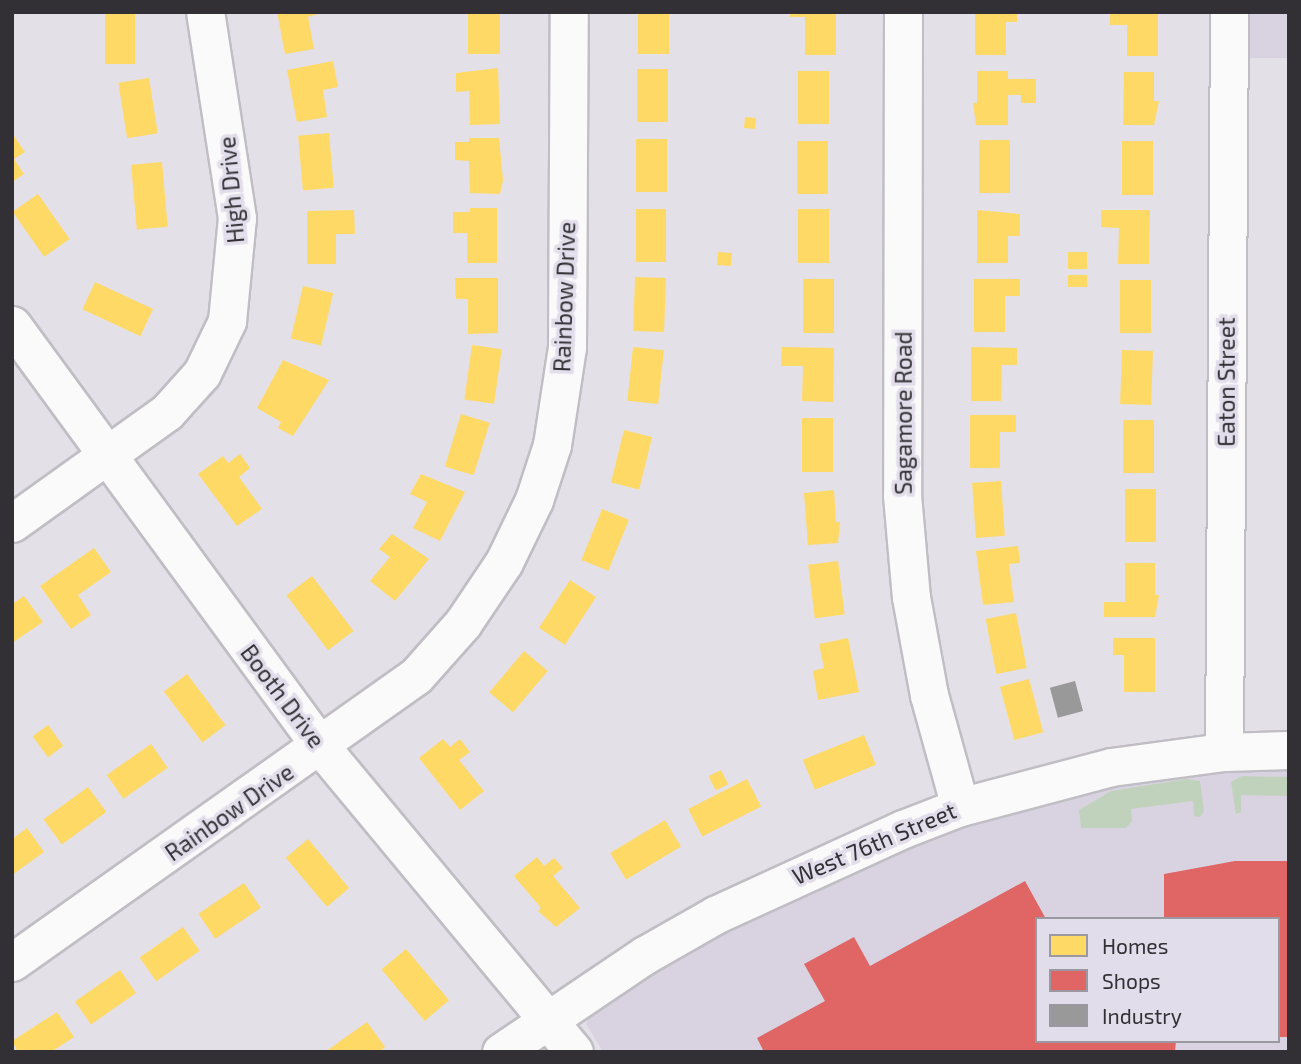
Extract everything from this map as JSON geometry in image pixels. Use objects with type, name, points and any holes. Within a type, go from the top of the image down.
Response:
[{"type":"street","name":"High Drive","points":[[12,523],[107,457],[184,396],[202,373],[227,321],[237,218],[205,12]]},
{"type":"street","name":"Rainbow Drive","points":[[12,962],[321,747],[416,676],[463,623],[504,562],[537,489],[552,445],[566,347],[569,12]]},
{"type":"street","name":"Sagamore Road","points":[[903,12],[902,495],[911,597],[929,695],[960,807]]},
{"type":"street","name":"Eaton Street","points":[[1224,752],[1229,12]]},
{"type":"street","name":"Booth Drive","points":[[12,325],[321,747],[574,1052]]},
{"type":"street","name":"West 76th Street","points":[[501,1052],[546,1020],[715,915],[787,879],[960,807],[1111,767],[1224,752],[1289,750]]},
{"type":"shaded area","points":[[1241,12],[1289,12],[1289,58],[1241,58]]},
{"type":"shaded area","points":[[1289,763],[1289,1052],[603,1052],[586,1024],[592,1009],[742,915],[884,851],[1021,802],[1161,774]]},
{"type":"green space","points":[[1242,776],[1289,777],[1289,796],[1241,795],[1241,812],[1236,814],[1231,782]]},
{"type":"green space","points":[[1187,779],[1200,781],[1204,811],[1200,817],[1194,816],[1193,801],[1131,809],[1132,821],[1126,828],[1081,828],[1079,810],[1111,791]]},
{"type":"building: Homes","points":[[105,12],[135,12],[135,64],[105,64]]},
{"type":"building: Homes","points":[[277,12],[324,12],[308,17],[314,49],[285,54]]},
{"type":"building: Homes","points":[[468,12],[500,12],[500,54],[468,54]]},
{"type":"building: Homes","points":[[638,12],[669,12],[669,54],[638,54]]},
{"type":"building: Homes","points":[[790,12],[836,12],[836,55],[805,55],[805,17],[790,17]]},
{"type":"building: Homes","points":[[975,12],[1017,12],[1017,22],[1006,22],[1006,55],[975,55]]},
{"type":"building: Homes","points":[[1110,12],[1158,12],[1158,56],[1127,56],[1127,25],[1110,25]]},
{"type":"building: Homes","points":[[333,61],[338,87],[323,90],[327,117],[297,122],[287,70]]},
{"type":"building: Homes","points":[[498,68],[500,124],[470,125],[469,91],[456,92],[456,73]]},
{"type":"building: Homes","points":[[637,69],[668,69],[668,122],[637,122]]},
{"type":"building: Homes","points":[[798,71],[829,71],[829,124],[798,124]]},
{"type":"building: Homes","points":[[977,71],[1008,71],[1008,79],[1036,79],[1036,103],[1021,103],[1021,95],[1008,95],[1008,125],[976,125],[973,103],[977,103]]},
{"type":"building: Homes","points":[[1124,72],[1154,72],[1154,101],[1159,101],[1154,125],[1123,125]]},
{"type":"building: Homes","points":[[149,78],[158,133],[127,138],[118,83]]},
{"type":"building: Homes","points":[[745,117],[756,118],[755,129],[744,128]]},
{"type":"building: Homes","points":[[12,133],[25,152],[14,159],[24,174],[12,182]]},
{"type":"building: Homes","points":[[329,133],[334,188],[303,190],[298,136]]},
{"type":"building: Homes","points":[[469,138],[499,138],[503,180],[500,194],[470,193],[469,161],[455,160],[455,142],[469,142]]},
{"type":"building: Homes","points":[[636,139],[667,139],[667,192],[636,192]]},
{"type":"building: Homes","points":[[979,140],[1010,140],[1010,193],[979,193]]},
{"type":"building: Homes","points":[[797,141],[828,141],[828,194],[797,194]]},
{"type":"building: Homes","points":[[1122,141],[1153,141],[1153,195],[1122,195]]},
{"type":"building: Homes","points":[[162,162],[168,227],[137,229],[131,165]]},
{"type":"building: Homes","points":[[38,194],[70,239],[44,257],[13,212]]},
{"type":"building: Homes","points":[[470,208],[497,208],[497,263],[467,263],[467,233],[453,233],[453,212],[470,212]]},
{"type":"building: Homes","points":[[636,209],[666,209],[666,262],[636,262]]},
{"type":"building: Homes","points":[[798,209],[829,209],[829,263],[798,263]]},
{"type":"building: Homes","points":[[354,210],[355,234],[336,234],[336,264],[307,264],[307,211]]},
{"type":"building: Homes","points":[[977,210],[1020,214],[1020,236],[1008,236],[1008,263],[977,263]]},
{"type":"building: Homes","points":[[1101,210],[1150,210],[1149,264],[1118,264],[1119,228],[1101,227]]},
{"type":"building: Homes","points":[[718,252],[732,253],[731,266],[717,265]]},
{"type":"building: Homes","points":[[1068,252],[1087,252],[1087,269],[1068,269]]},
{"type":"building: Homes","points":[[1068,275],[1087,275],[1087,287],[1068,287]]},
{"type":"building: Homes","points":[[635,277],[666,278],[664,332],[633,331]]},
{"type":"building: Homes","points":[[455,278],[498,278],[498,333],[468,334],[468,299],[456,299]]},
{"type":"building: Homes","points":[[803,279],[834,279],[834,333],[803,333]]},
{"type":"building: Homes","points":[[974,279],[1020,279],[1020,296],[1005,296],[1005,332],[974,332]]},
{"type":"building: Homes","points":[[1120,280],[1151,280],[1151,333],[1120,333]]},
{"type":"building: Homes","points":[[95,282],[153,309],[140,336],[82,309]]},
{"type":"building: Homes","points":[[303,286],[333,293],[321,346],[291,339]]},
{"type":"building: Homes","points":[[472,345],[502,349],[494,404],[464,399]]},
{"type":"building: Homes","points":[[633,347],[664,350],[658,404],[627,401]]},
{"type":"building: Homes","points":[[782,347],[834,348],[833,402],[802,401],[803,366],[781,366]]},
{"type":"building: Homes","points":[[971,347],[1017,348],[1017,365],[1002,365],[1001,401],[971,401]]},
{"type":"building: Homes","points":[[1122,350],[1153,351],[1151,405],[1120,404]]},
{"type":"building: Homes","points":[[283,360],[329,380],[293,436],[278,428],[281,422],[257,408]]},
{"type":"building: Homes","points":[[461,414],[490,423],[474,475],[445,467]]},
{"type":"building: Homes","points":[[970,415],[1016,415],[1016,432],[1000,432],[1000,468],[970,468]]},
{"type":"building: Homes","points":[[802,418],[833,418],[833,472],[802,472]]},
{"type":"building: Homes","points":[[1123,420],[1154,420],[1154,473],[1123,473]]},
{"type":"building: Homes","points":[[624,430],[652,437],[639,489],[611,482]]},
{"type":"building: Homes","points":[[240,454],[250,468],[239,477],[262,509],[237,526],[198,474],[223,456],[228,463]]},
{"type":"building: Homes","points":[[421,474],[465,492],[440,541],[413,528],[427,502],[410,494]]},
{"type":"building: Homes","points":[[1001,481],[1005,536],[976,538],[972,483]]},
{"type":"building: Homes","points":[[1125,489],[1156,489],[1156,542],[1125,542]]},
{"type":"building: Homes","points":[[834,490],[836,522],[840,522],[838,543],[808,545],[804,493]]},
{"type":"building: Homes","points":[[602,509],[629,520],[608,571],[581,560]]},
{"type":"building: Homes","points":[[392,534],[429,559],[395,601],[370,581],[390,557],[379,549]]},
{"type":"building: Homes","points":[[1018,546],[1020,563],[1009,564],[1014,602],[983,605],[976,551]]},
{"type":"building: Homes","points":[[94,548],[111,572],[78,595],[91,615],[71,629],[40,586]]},
{"type":"building: Homes","points":[[838,561],[845,615],[815,618],[808,565]]},
{"type":"building: Homes","points":[[1125,563],[1155,563],[1155,595],[1159,595],[1155,617],[1104,617],[1104,602],[1125,602]]},
{"type":"building: Homes","points":[[312,576],[354,631],[328,650],[286,595]]},
{"type":"building: Homes","points":[[570,580],[596,597],[565,645],[539,628]]},
{"type":"building: Homes","points":[[24,596],[43,622],[12,643],[12,604]]},
{"type":"building: Homes","points":[[1016,613],[1027,668],[996,674],[986,619]]},
{"type":"building: Homes","points":[[848,638],[859,692],[818,700],[813,671],[824,668],[819,644]]},
{"type":"building: Homes","points":[[1113,638],[1155,638],[1155,692],[1124,692],[1124,655],[1113,655]]},
{"type":"building: Homes","points":[[524,651],[548,671],[513,712],[489,692]]},
{"type":"building: Homes","points":[[187,674],[226,725],[202,743],[164,691]]},
{"type":"building: Homes","points":[[1029,679],[1043,732],[1014,740],[1000,687]]},
{"type":"building: Homes","points":[[48,725],[63,746],[48,757],[33,736]]},
{"type":"building: Homes","points":[[864,735],[876,765],[815,789],[803,760]]},
{"type":"building: Homes","points":[[443,739],[450,747],[460,739],[470,752],[459,760],[484,791],[460,810],[419,758]]},
{"type":"building: Homes","points":[[151,744],[168,768],[123,799],[107,775]]},
{"type":"building: Homes","points":[[721,770],[728,784],[716,791],[709,776]]},
{"type":"building: Homes","points":[[747,779],[761,807],[702,837],[688,809]]},
{"type":"building: Homes","points":[[88,787],[106,812],[62,844],[44,819]]},
{"type":"building: Homes","points":[[665,820],[681,847],[626,880],[610,853]]},
{"type":"building: Homes","points":[[27,828],[44,852],[12,875],[12,839]]},
{"type":"building: Homes","points":[[308,839],[349,888],[327,907],[286,858]]},
{"type":"building: Homes","points":[[537,857],[544,866],[554,858],[563,868],[553,876],[580,908],[556,927],[538,911],[541,908],[514,876]]},
{"type":"building: Homes","points":[[244,883],[261,908],[215,939],[198,914]]},
{"type":"building: Homes","points":[[183,927],[200,951],[156,981],[140,957]]},
{"type":"building: Homes","points":[[406,949],[449,1000],[425,1021],[381,970]]},
{"type":"building: Homes","points":[[120,970],[136,993],[91,1024],[75,1002]]},
{"type":"building: Homes","points":[[57,1012],[74,1037],[51,1052],[18,1052],[12,1041]]},
{"type":"building: Homes","points":[[367,1022],[385,1047],[379,1052],[325,1052]]},
{"type":"building: Shops","points":[[1235,861],[1289,861],[1289,1037],[1280,1037],[1280,917],[1164,917],[1164,874]]},
{"type":"building: Shops","points":[[1025,881],[1045,917],[1035,917],[1035,1043],[1176,1043],[1175,1052],[764,1052],[757,1038],[825,1001],[804,964],[854,937],[870,966]]},
{"type":"building: Industry","points":[[1075,681],[1083,711],[1058,718],[1050,688]]}]
